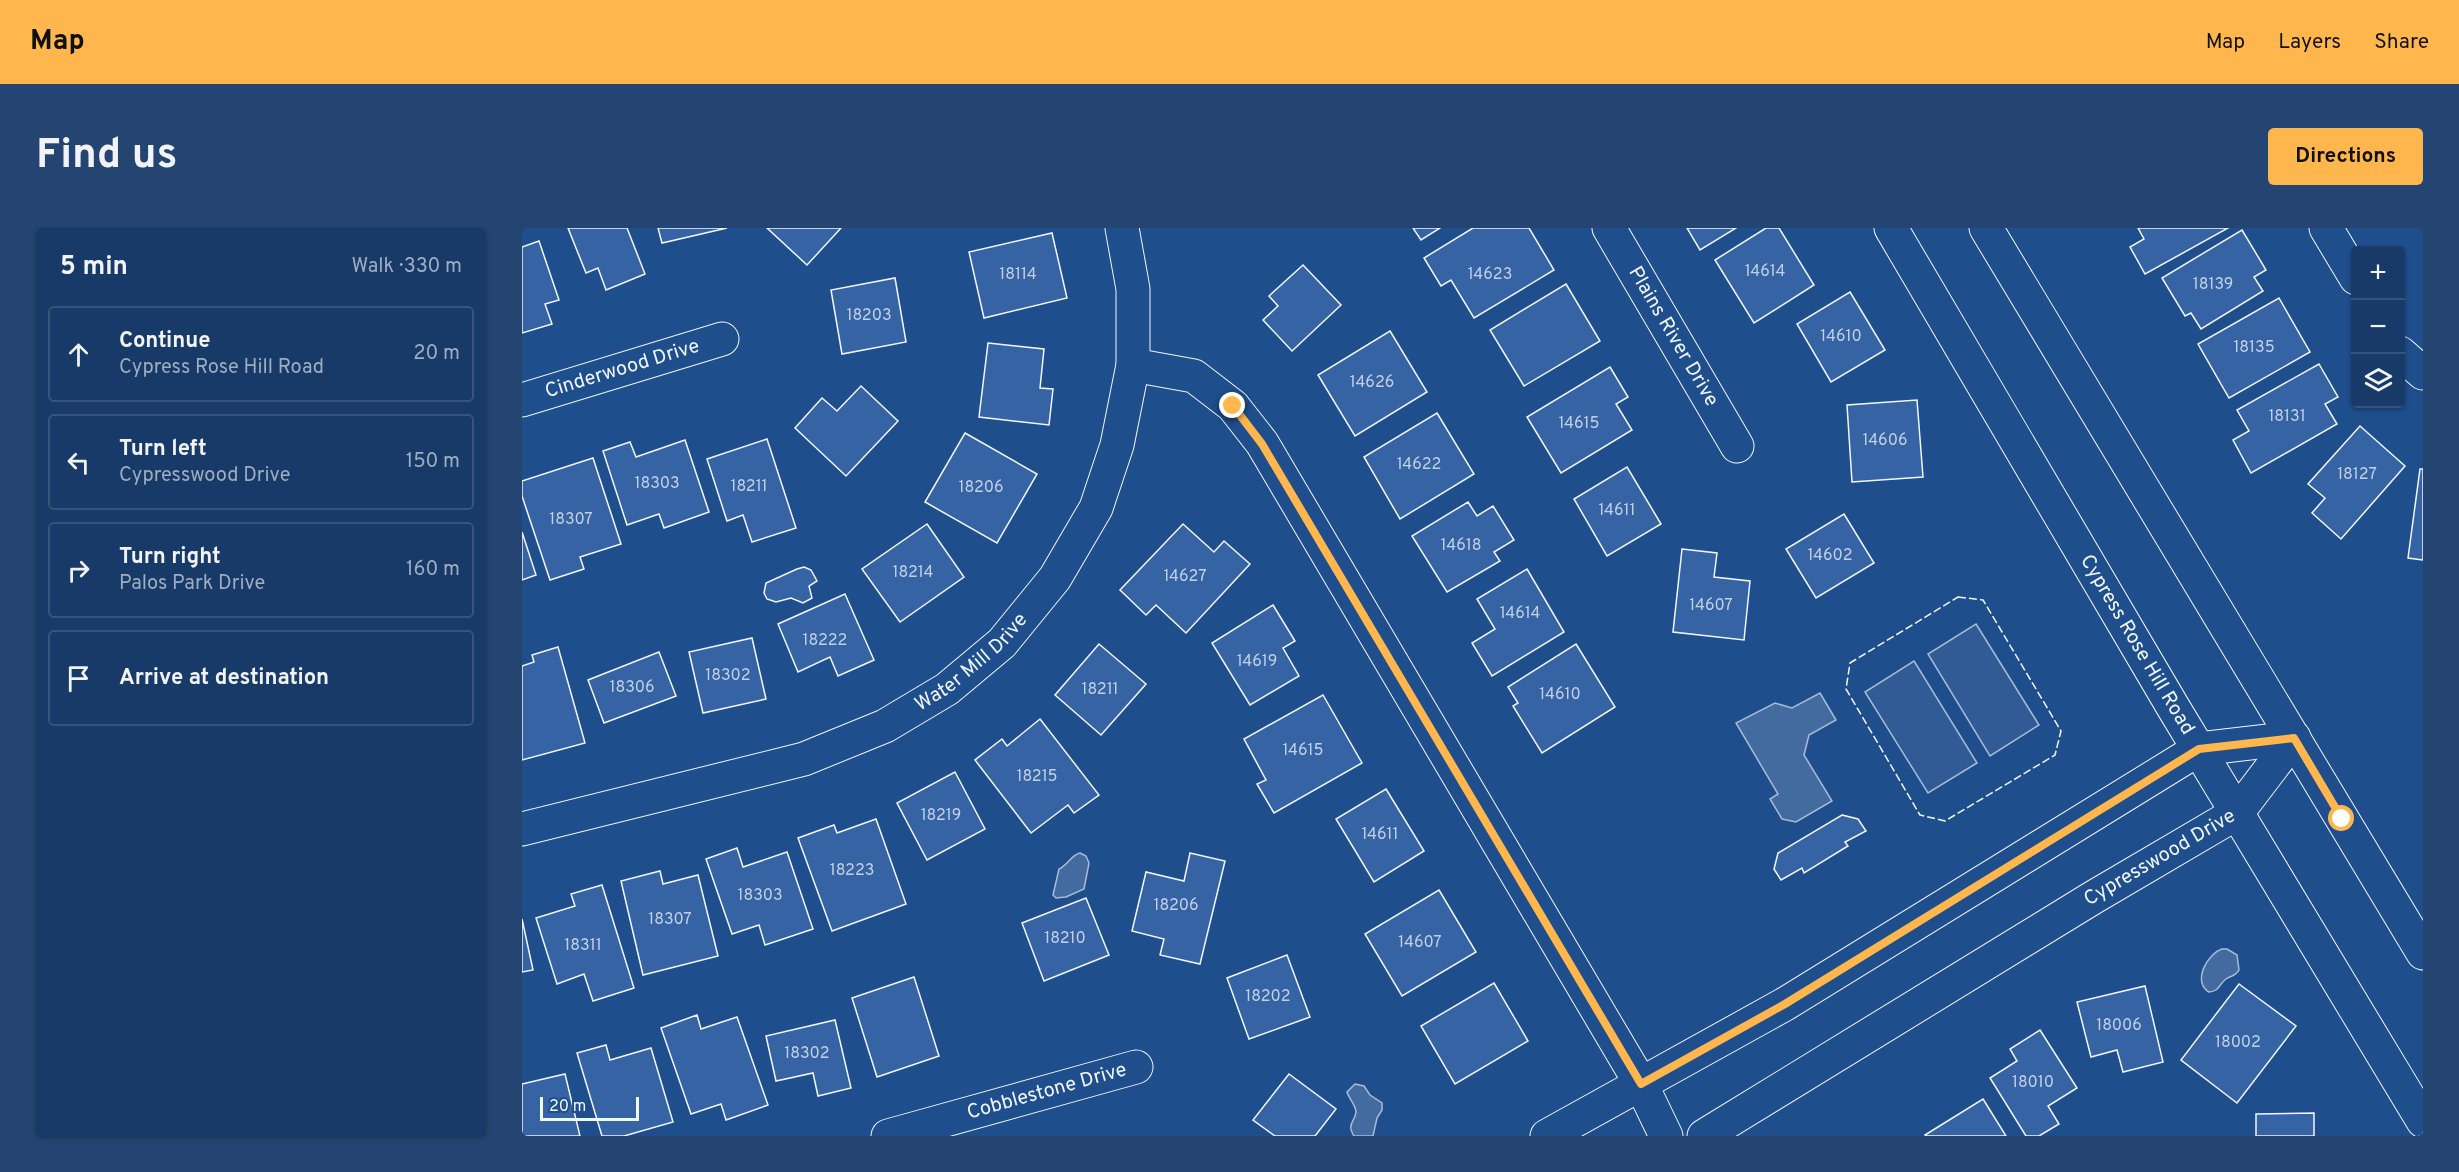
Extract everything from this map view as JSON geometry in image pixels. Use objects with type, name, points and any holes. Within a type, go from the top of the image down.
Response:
[{"type":"main road","name":"Water Mill Drive","points":[[522,829],[804,759],[885,726],[946,689],[1002,643],[1055,578],[1067,558],[1095,508],[1117,446],[1133,364],[1132,289],[1122,228]]},
{"type":"main road","name":"Plains River Drive","points":[[1609,228],[1737,446]]},
{"type":"main road","name":"Cypress Rose Hill Road","points":[[1891,228],[2237,813],[2423,1121]]},
{"type":"main road","points":[[1986,228],[2423,953]]},
{"type":"main road","points":[[2326,228],[2351,271]]},
{"type":"main road","name":"Cinderwood Drive","points":[[522,400],[722,339]]},
{"type":"main road","points":[[2401,354],[2423,373]]},
{"type":"main road","points":[[1133,364],[1194,376],[1233,406],[1262,444],[1641,1084],[1666,1136]]},
{"type":"main road","points":[[1547,1136],[1785,1004],[2199,749],[2294,738]]},
{"type":"main road","name":"Cypresswood Drive","points":[[1704,1136],[2074,909],[2237,813],[2294,738]]},
{"type":"main road","name":"Cobblestone Drive","points":[[888,1136],[1136,1067]]},
{"type":"shaded area","points":[[1976,624],[2039,725],[1990,756],[1928,654]]},
{"type":"shaded area","points":[[1914,661],[1977,763],[1928,793],[1865,692]]},
{"type":"shaded area","points":[[1820,693],[1836,720],[1809,735],[1804,755],[1832,801],[1796,822],[1782,819],[1770,799],[1778,794],[1736,723],[1775,703],[1792,708]]},
{"type":"shaded area","points":[[1080,853],[1086,856],[1089,863],[1084,889],[1066,897],[1056,898],[1053,895],[1059,869]]},
{"type":"shaded area","points":[[2222,949],[2227,949],[2237,955],[2239,970],[2217,989],[2209,992],[2204,987],[2202,975],[2211,956]]},
{"type":"shaded area","points":[[1355,1084],[1364,1086],[1370,1095],[1382,1103],[1382,1110],[1377,1118],[1373,1136],[1354,1136],[1352,1132],[1351,1126],[1356,1109],[1347,1092]]},
{"type":"building","points":[[568,228],[627,228],[645,274],[606,290],[598,268],[586,273]]},
{"type":"building","points":[[658,228],[727,228],[662,243]]},
{"type":"building","points":[[767,228],[841,228],[807,265]]},
{"type":"building","points":[[1413,228],[1440,228],[1421,240]]},
{"type":"building","points":[[1473,228],[1529,228],[1554,270],[1474,318],[1451,280],[1441,286],[1424,258]]},
{"type":"building","points":[[1687,228],[1736,228],[1700,250]]},
{"type":"building","points":[[1766,228],[1779,228],[1814,285],[1754,323],[1715,260]]},
{"type":"building","points":[[2138,228],[2228,228],[2145,274],[2130,247],[2144,239]]},
{"type":"building","points":[[2242,230],[2266,270],[2254,277],[2263,291],[2201,329],[2191,313],[2185,316],[2162,278]]},
{"type":"building","points":[[1052,233],[1067,298],[984,318],[969,252]]},
{"type":"building","points":[[539,241],[559,300],[545,304],[552,324],[522,333],[522,247]]},
{"type":"building","points":[[1303,265],[1341,305],[1292,351],[1263,320],[1278,306],[1269,296]]},
{"type":"building","points":[[895,278],[906,342],[842,354],[831,290]]},
{"type":"building","points":[[1566,284],[1600,341],[1524,386],[1490,330]]},
{"type":"building","points":[[1850,292],[1885,350],[1831,382],[1797,324]]},
{"type":"building","points":[[2279,298],[2310,352],[2229,398],[2198,344]]},
{"type":"building","points":[[1390,331],[1427,392],[1355,436],[1318,375]]},
{"type":"building","points":[[988,343],[1044,349],[1040,388],[1053,389],[1049,425],[979,417]]},
{"type":"building","points":[[2319,364],[2338,397],[2325,404],[2337,424],[2251,473],[2233,440],[2249,431],[2237,410]]},
{"type":"building","points":[[1610,367],[1628,397],[1616,404],[1632,430],[1561,473],[1527,417]]},
{"type":"building","points":[[861,386],[898,421],[846,476],[795,428],[822,398],[837,411]]},
{"type":"building","points":[[1917,400],[1923,477],[1852,482],[1847,405]]},
{"type":"building","points":[[1437,413],[1474,474],[1400,519],[1364,457]]},
{"type":"building","points":[[2360,426],[2405,466],[2341,539],[2312,513],[2325,498],[2308,484]]},
{"type":"building","points":[[965,433],[1037,474],[997,543],[925,502]]},
{"type":"building","points":[[767,439],[796,528],[752,542],[743,515],[727,521],[707,459]]},
{"type":"building","points":[[685,440],[709,512],[664,528],[659,514],[627,525],[603,451],[630,442],[636,457]]},
{"type":"building","points":[[593,458],[621,544],[580,557],[584,569],[550,580],[522,496],[522,481]]},
{"type":"building","points":[[1627,467],[1661,524],[1607,556],[1574,499]]},
{"type":"building","points":[[2420,469],[2423,469],[2423,560],[2408,558]]},
{"type":"building","points":[[1468,502],[1477,516],[1493,506],[1514,540],[1494,552],[1500,561],[1447,592],[1412,536]]},
{"type":"building","points":[[1844,514],[1874,563],[1816,598],[1786,549]]},
{"type":"building","points":[[927,524],[964,577],[900,622],[862,569]]},
{"type":"building","points":[[1183,524],[1214,552],[1224,541],[1250,564],[1186,633],[1156,605],[1146,615],[1120,590]]},
{"type":"building","points":[[522,532],[536,575],[522,580]]},
{"type":"building","points":[[1682,549],[1717,553],[1714,577],[1750,581],[1744,640],[1673,632]]},
{"type":"building","points":[[804,567],[811,570],[817,581],[809,586],[812,598],[803,603],[791,598],[776,602],[767,599],[764,593],[766,583]]},
{"type":"building","points":[[1527,569],[1564,632],[1492,676],[1472,643],[1495,629],[1477,599]]},
{"type":"building","points":[[845,594],[874,660],[838,676],[830,657],[798,672],[778,624]]},
{"type":"building","points":[[1273,605],[1295,641],[1283,648],[1299,676],[1250,705],[1212,643]]},
{"type":"building","points":[[752,638],[766,699],[703,713],[689,652]]},
{"type":"building","points":[[1099,644],[1146,684],[1101,735],[1055,695]]},
{"type":"building","points":[[1576,644],[1615,707],[1542,753],[1513,706],[1518,703],[1508,687]]},
{"type":"building","points":[[558,647],[585,743],[522,760],[522,666],[534,662],[532,655]]},
{"type":"building","points":[[659,652],[676,696],[604,723],[588,680]]},
{"type":"building","points":[[1323,695],[1362,763],[1274,813],[1257,784],[1266,780],[1244,739]]},
{"type":"building","points":[[1040,719],[1099,795],[1074,813],[1068,805],[1031,833],[975,760],[1002,739],[1007,746]]},
{"type":"building","points":[[955,772],[985,829],[927,860],[897,803]]},
{"type":"building","points":[[1386,789],[1424,851],[1374,882],[1336,819]]},
{"type":"building","points":[[1842,815],[1858,819],[1866,831],[1845,842],[1848,846],[1804,873],[1802,868],[1781,880],[1774,869],[1778,853]]},
{"type":"building","points":[[876,819],[906,904],[832,931],[798,838],[834,825],[837,833]]},
{"type":"building","points":[[737,848],[743,867],[787,852],[813,929],[765,945],[759,925],[732,934],[706,859]]},
{"type":"building","points":[[1190,853],[1225,861],[1200,964],[1160,955],[1164,939],[1132,931],[1146,872],[1184,881]]},
{"type":"building","points":[[660,871],[663,884],[698,875],[718,956],[643,975],[621,881]]},
{"type":"building","points":[[602,885],[634,988],[593,1001],[584,974],[557,984],[536,918],[575,906],[571,894]]},
{"type":"building","points":[[1439,890],[1476,952],[1402,996],[1365,934]]},
{"type":"building","points":[[1086,898],[1109,955],[1044,981],[1022,923]]},
{"type":"building","points":[[522,919],[533,970],[522,972]]},
{"type":"building","points":[[1287,955],[1310,1017],[1249,1039],[1227,978]]},
{"type":"building","points":[[914,977],[939,1056],[877,1077],[852,998]]},
{"type":"building","points":[[1494,983],[1528,1041],[1455,1084],[1421,1026]]},
{"type":"building","points":[[2239,984],[2296,1026],[2237,1103],[2181,1060]]},
{"type":"building","points":[[2145,986],[2163,1062],[2123,1072],[2117,1050],[2091,1057],[2077,1002]]},
{"type":"building","points":[[697,1015],[701,1029],[737,1017],[768,1105],[726,1120],[721,1104],[691,1114],[661,1028]]},
{"type":"building","points":[[835,1020],[851,1088],[818,1096],[813,1073],[776,1081],[766,1036]]},
{"type":"building","points":[[2040,1030],[2077,1088],[2048,1106],[2059,1124],[2039,1136],[2026,1136],[1990,1078],[2017,1061],[2010,1049]]},
{"type":"building","points":[[606,1045],[610,1060],[651,1048],[673,1122],[624,1136],[602,1136],[577,1053]]},
{"type":"building","points":[[565,1074],[580,1136],[522,1136],[522,1084]]},
{"type":"building","points":[[1289,1074],[1336,1109],[1315,1136],[1275,1136],[1253,1120]]},
{"type":"building","points":[[1983,1099],[2006,1136],[1925,1135]]},
{"type":"building","points":[[2314,1113],[2314,1136],[2256,1136],[2256,1114]]},
{"type":"fence","points":[[1958,597],[1983,600],[2061,731],[2055,755],[1945,821],[1920,815],[1846,689],[1850,663],[1958,597]]},
{"type":"route","points":[[1233,406],[1262,444],[1641,1084],[1785,1004],[2199,749],[2294,738],[2342,819]]}]
